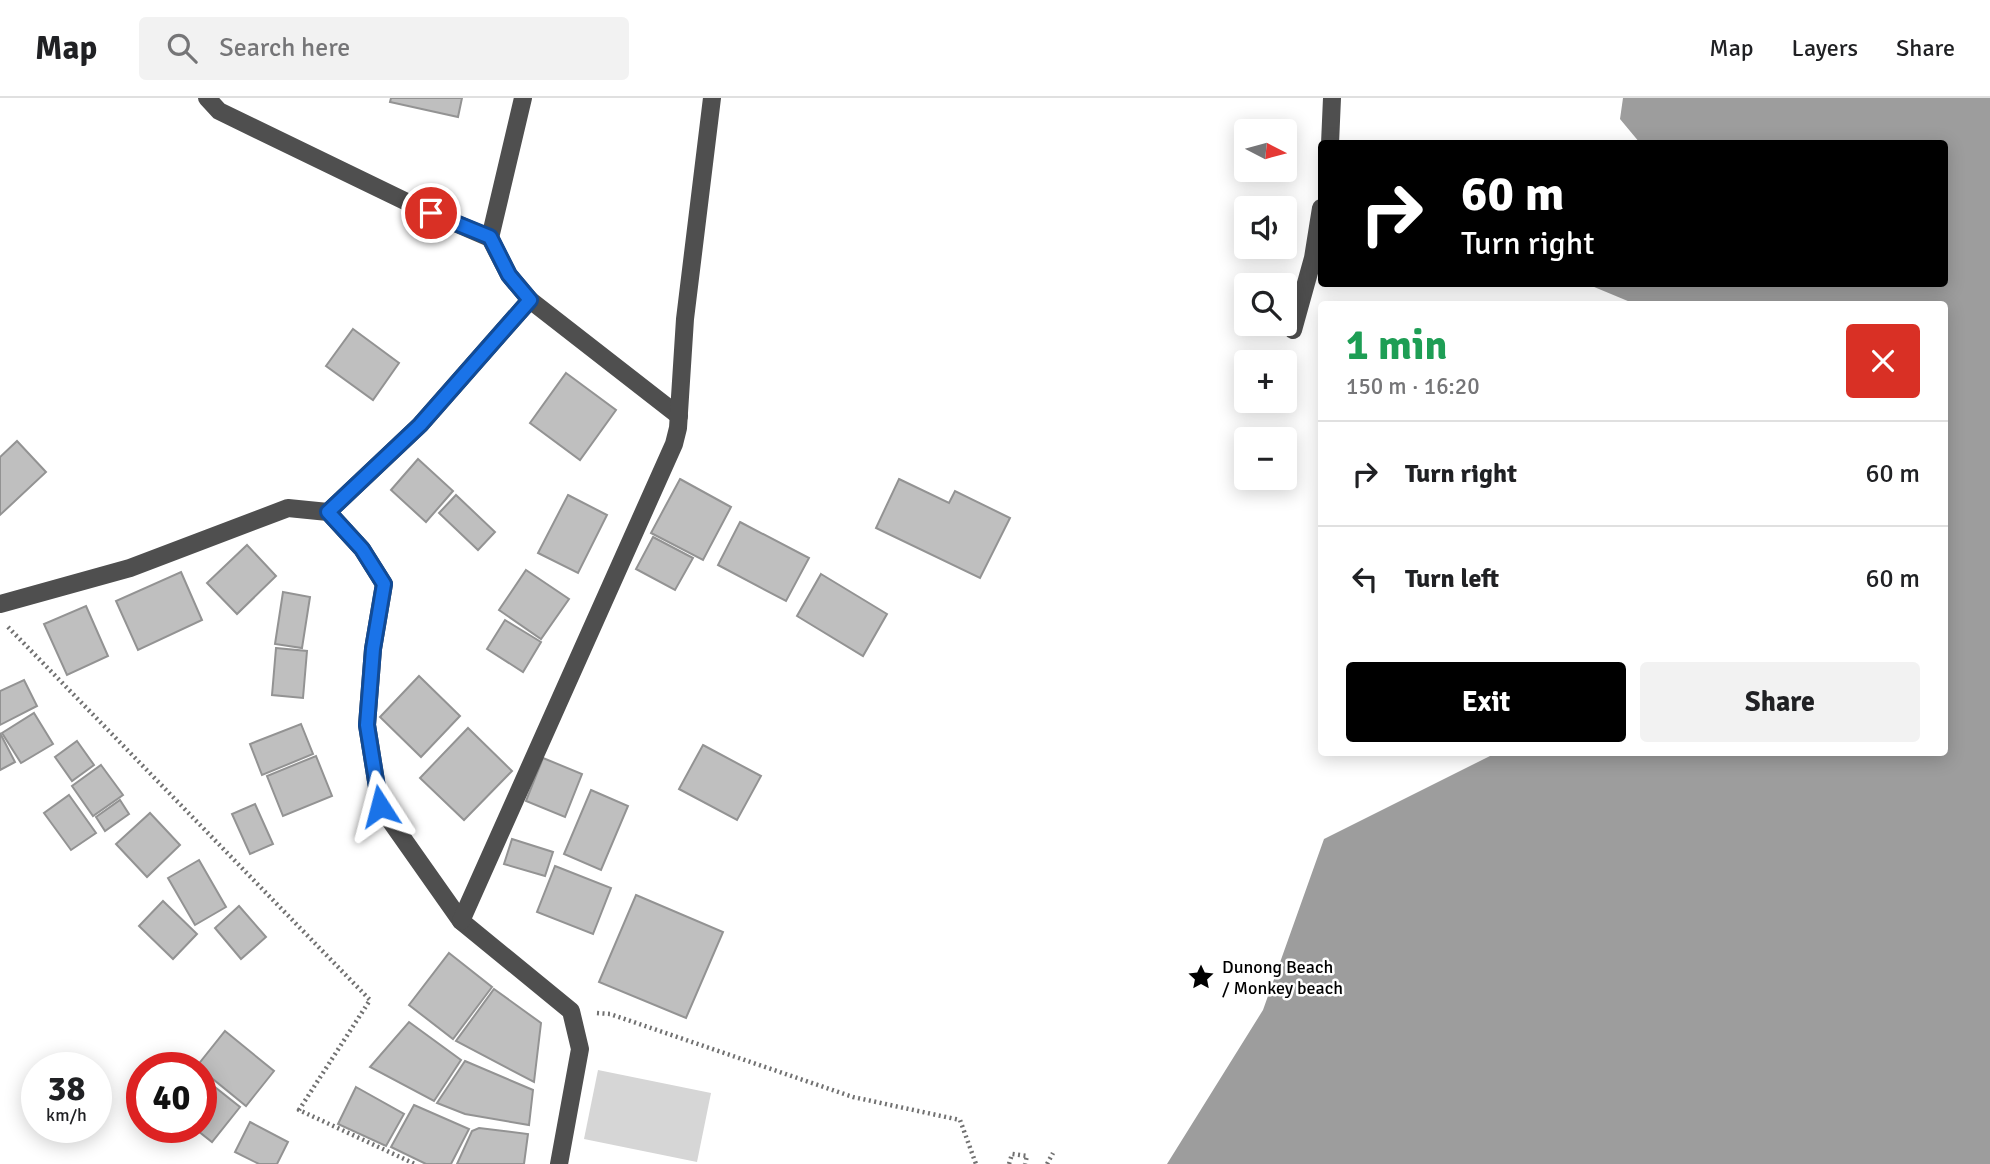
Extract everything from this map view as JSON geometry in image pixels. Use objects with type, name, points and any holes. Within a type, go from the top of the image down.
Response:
[{"type":"street","points":[[207,98],[219,111],[411,204],[490,237]]},
{"type":"street","points":[[523,98],[490,237],[509,275],[530,300],[679,416]]},
{"type":"street","points":[[461,921],[674,444],[712,98]]},
{"type":"street","points":[[1330,140],[1332,98]]},
{"type":"street","points":[[1297,315],[1318,225]]},
{"type":"street","points":[[328,512],[420,425],[530,300]]},
{"type":"street","points":[[0,604],[130,568],[288,508],[328,512],[362,549],[384,584],[373,649],[367,725],[380,806],[461,921],[571,1011],[580,1049],[559,1164]]},
{"type":"path","points":[[0,619],[370,1000],[299,1110],[415,1164]]},
{"type":"path","points":[[571,1011],[610,1014],[853,1097],[960,1120],[976,1164]]},
{"type":"path","points":[[1047,1164],[1053,1153]]},
{"type":"path","points":[[1009,1164],[1012,1154],[1027,1156],[1025,1164]]},
{"type":"shaded area","points":[[1623,98],[1990,98],[1990,1164],[1167,1164],[1263,1010],[1324,839],[1490,756],[1948,756],[1948,301],[1628,301],[1594,287],[1948,287],[1948,140],[1638,140],[1620,119]]},
{"type":"shaded area","points":[[598,1070],[711,1093],[697,1162],[584,1139]]},
{"type":"building","points":[[391,98],[462,98],[458,117],[390,102]]},
{"type":"building","points":[[353,329],[399,363],[373,400],[326,366]]},
{"type":"building","points":[[566,373],[616,410],[580,460],[530,423]]},
{"type":"building","points":[[17,441],[46,472],[0,515],[0,457]]},
{"type":"building","points":[[418,459],[453,491],[426,522],[391,490]]},
{"type":"building","points":[[680,479],[731,507],[703,560],[651,533]]},
{"type":"building","points":[[899,479],[949,503],[955,491],[1010,518],[980,578],[876,528]]},
{"type":"building","points":[[456,495],[495,532],[478,550],[439,513]]},
{"type":"building","points":[[568,495],[607,515],[578,573],[538,553]]},
{"type":"building","points":[[740,522],[809,558],[786,601],[718,565]]},
{"type":"building","points":[[653,537],[693,558],[675,590],[636,569]]},
{"type":"building","points":[[247,545],[276,576],[237,614],[207,583]]},
{"type":"building","points":[[526,570],[569,599],[541,639],[499,610]]},
{"type":"building","points":[[181,572],[202,620],[138,650],[116,601]]},
{"type":"building","points":[[821,574],[887,614],[863,656],[797,616]]},
{"type":"building","points":[[283,592],[310,597],[302,648],[275,644]]},
{"type":"building","points":[[86,606],[108,656],[67,675],[44,624]]},
{"type":"building","points":[[505,620],[541,642],[523,672],[487,649]]},
{"type":"building","points":[[276,648],[307,651],[303,698],[272,695]]},
{"type":"building","points":[[419,676],[460,716],[421,757],[380,717]]},
{"type":"building","points":[[24,680],[37,706],[0,725],[0,691]]},
{"type":"building","points":[[34,713],[53,744],[21,763],[2,733]]},
{"type":"building","points":[[301,724],[313,754],[262,775],[250,744]]},
{"type":"building","points":[[468,728],[512,771],[464,820],[420,778]]},
{"type":"building","points":[[0,733],[15,762],[0,770]]},
{"type":"building","points":[[77,741],[94,765],[72,781],[55,757]]},
{"type":"building","points":[[703,745],[761,776],[737,820],[679,789]]},
{"type":"building","points":[[316,756],[332,796],[283,816],[267,776]]},
{"type":"building","points":[[543,758],[582,774],[565,817],[526,801]]},
{"type":"building","points":[[101,765],[123,795],[93,816],[72,786]]},
{"type":"building","points":[[591,790],[628,806],[601,870],[564,854]]},
{"type":"building","points":[[69,795],[96,833],[71,850],[44,813]]},
{"type":"building","points":[[120,800],[129,814],[105,831],[96,817]]},
{"type":"building","points":[[255,804],[273,844],[250,854],[232,814]]},
{"type":"building","points":[[150,813],[180,845],[147,877],[116,844]]},
{"type":"building","points":[[512,839],[553,852],[545,876],[504,864]]},
{"type":"building","points":[[199,860],[226,907],[195,925],[168,878]]},
{"type":"building","points":[[555,866],[611,888],[593,934],[537,912]]},
{"type":"building","points":[[636,895],[723,932],[686,1018],[599,982]]},
{"type":"building","points":[[163,901],[197,934],[173,959],[139,926]]},
{"type":"building","points":[[239,906],[266,937],[241,959],[215,928]]},
{"type":"building","points":[[449,953],[492,987],[453,1039],[409,1005]]},
{"type":"building","points":[[494,989],[541,1023],[534,1082],[456,1041]]},
{"type":"building","points":[[409,1022],[461,1060],[434,1101],[370,1067]]},
{"type":"building","points":[[225,1031],[274,1071],[246,1106],[217,1082],[217,1052],[208,1052]]},
{"type":"building","points":[[465,1061],[533,1090],[529,1125],[465,1114],[437,1103]]},
{"type":"building","points":[[356,1087],[404,1114],[386,1146],[338,1124]]},
{"type":"building","points":[[217,1089],[240,1107],[217,1136]]},
{"type":"building","points":[[414,1105],[469,1129],[451,1164],[426,1164],[391,1147]]},
{"type":"building","points":[[250,1122],[288,1142],[277,1164],[259,1164],[235,1152]]},
{"type":"building","points":[[479,1128],[528,1134],[524,1164],[457,1164],[472,1131]]},
{"type":"place","name":"Dunong Beach / Monkey beach","points":[[1201,977]]},
{"type":"route","points":[[380,806],[367,725],[373,649],[384,584],[362,549],[328,512],[420,425],[505,325],[530,300],[509,275],[490,237],[431,213]]}]
